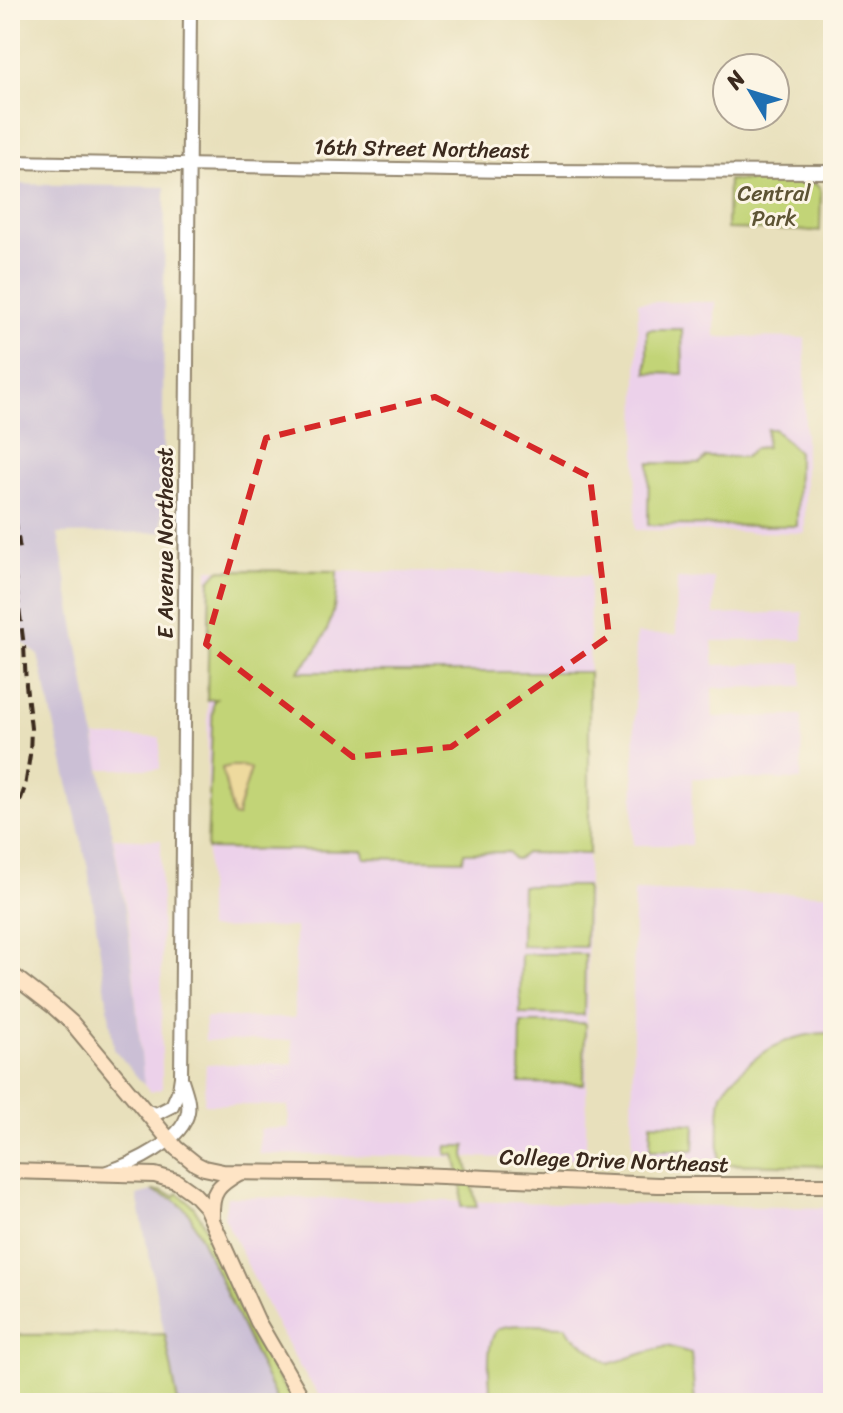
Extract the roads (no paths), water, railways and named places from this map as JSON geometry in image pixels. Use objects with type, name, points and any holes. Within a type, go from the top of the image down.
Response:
[{"type":"main road","name":"College Drive Northeast","points":[[10,973],[64,1015],[169,1140],[185,1157],[204,1168],[240,1173],[395,1174],[646,1185],[833,1185]]},
{"type":"main road","points":[[10,1171],[155,1175],[176,1181],[193,1193],[212,1217],[258,1322],[305,1403]]},
{"type":"main road","points":[[212,1217],[211,1204],[215,1193],[240,1173]]},
{"type":"street","name":"E Avenue Northeast","points":[[169,1140],[182,1127],[188,1110],[181,1077],[190,10]]},
{"type":"street","name":"16th Street Northeast","points":[[10,162],[524,171],[833,172]]},
{"type":"street","points":[[141,1108],[156,1114],[172,1106],[181,1077]]},
{"type":"street","points":[[101,1174],[129,1164],[169,1140]]},
{"type":"railway","points":[[10,483],[20,550]]},
{"type":"railway","points":[[10,539],[31,728],[25,787],[10,829]]},
{"type":"park label","name":"Central Park","points":[[774,206]]}]
